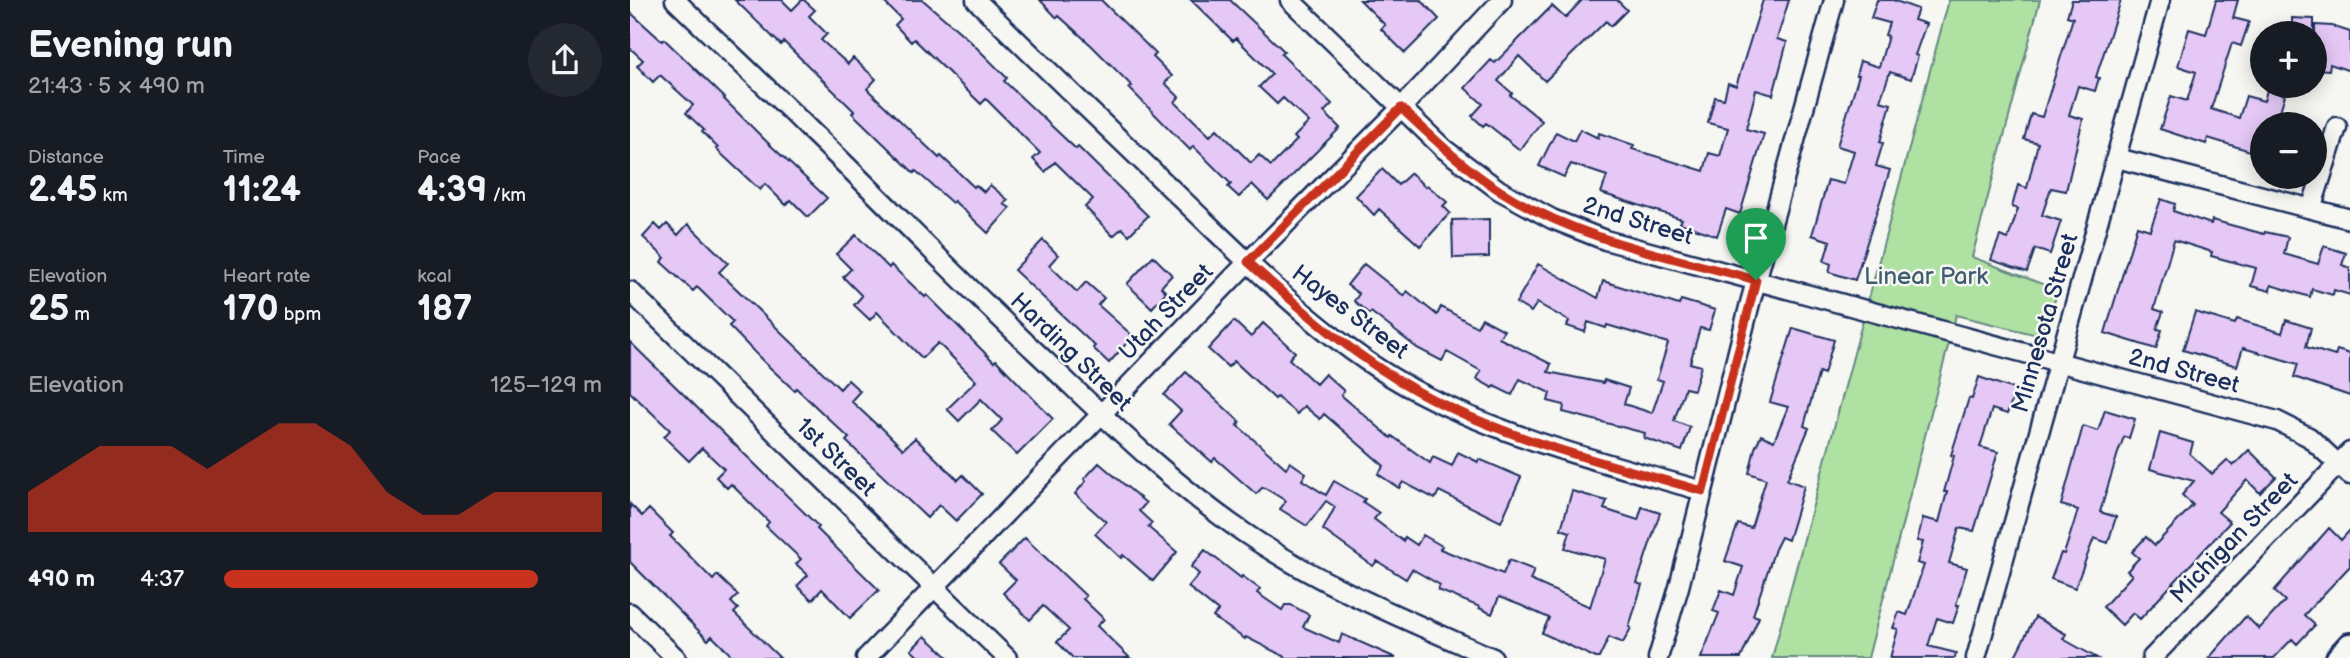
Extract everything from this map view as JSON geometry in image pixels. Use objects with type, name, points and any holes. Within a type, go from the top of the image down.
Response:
[{"type":"main road","points":[[2339,658],[2350,646]]},
{"type":"street","name":"Harding Street","points":[[675,0],[810,130],[962,283],[1126,438],[1191,494],[1247,535],[1337,587],[1493,658]]},
{"type":"street","name":"Hayes Street","points":[[976,0],[1248,262],[1326,331],[1366,360],[1416,391],[1477,421],[1532,442],[1703,491]]},
{"type":"street","name":"2nd Street","points":[[1290,0],[1444,149],[1499,190],[1552,219],[1605,240],[2277,421],[2309,437],[2346,464]]},
{"type":"street","name":"Utah Street","points":[[866,658],[1248,262],[1401,108],[1502,0]]},
{"type":"street","points":[[1658,658],[1679,587],[1756,280],[1834,0]]},
{"type":"street","name":"Minnesota Street","points":[[1976,658],[2160,0]]},
{"type":"street","points":[[2311,209],[2337,127]]},
{"type":"street","points":[[2117,158],[2350,219]]},
{"type":"street","name":"1st Street","points":[[630,291],[1007,658]]},
{"type":"street","name":"Michigan Street","points":[[2152,658],[2346,464]]},
{"type":"street","points":[[630,613],[676,658]]},
{"type":"green space","name":"Linear Park","points":[[1949,0],[2040,0],[1972,257],[2058,290],[2047,325],[2033,334],[1956,315],[1868,658],[1772,658]]},
{"type":"building","points":[[735,0],[782,0],[792,10],[804,0],[815,10],[809,16],[827,34],[821,40],[848,64],[853,58],[876,79],[867,89],[939,158],[941,156],[974,187],[976,185],[984,192],[990,185],[1008,200],[1004,204],[1010,208],[988,233],[954,201],[952,203],[916,171],[914,173],[784,42],[781,45]]},
{"type":"building","points":[[882,0],[923,0],[969,40],[1007,78],[1004,81],[1076,149],[1078,147],[1148,216],[1129,235],[1122,228],[1113,236],[1085,207],[1093,199],[1055,162],[1045,172],[1033,159],[1040,153],[986,99],[981,104],[914,39],[911,42],[895,25],[901,19]]},
{"type":"building","points":[[1040,0],[1101,0],[1156,54],[1153,57],[1172,76],[1165,83],[1179,97],[1175,102],[1210,136],[1217,129],[1251,163],[1259,155],[1271,166],[1297,140],[1294,137],[1309,122],[1283,98],[1277,104],[1259,87],[1272,74],[1236,38],[1233,41],[1191,0],[1230,0],[1284,51],[1281,54],[1332,104],[1324,112],[1340,128],[1268,200],[1252,184],[1239,197],[1228,187],[1231,184],[1193,146],[1190,150],[1092,46],[1059,16],[1057,18]]},
{"type":"building","points":[[1360,0],[1421,0],[1439,19],[1405,53],[1381,29],[1385,25]]},
{"type":"building","points":[[1582,0],[1617,0],[1627,10],[1611,26],[1606,21],[1545,81],[1519,56],[1498,81],[1512,93],[1510,95],[1542,121],[1520,150],[1486,123],[1483,126],[1472,116],[1483,104],[1465,88],[1491,60],[1495,63],[1552,6],[1565,18]]},
{"type":"building","points":[[1763,0],[1789,0],[1777,39],[1787,42],[1773,95],[1756,90],[1746,129],[1764,134],[1740,214],[1726,209],[1717,236],[1680,223],[1682,219],[1601,193],[1607,176],[1571,164],[1564,177],[1539,166],[1556,132],[1574,141],[1580,129],[1598,138],[1599,133],[1634,145],[1632,149],[1704,171],[1709,153],[1720,156],[1728,128],[1708,123],[1715,97],[1724,99],[1728,83],[1736,86]]},
{"type":"building","points":[[1877,0],[1893,0],[1918,9],[1914,20],[1926,24],[1915,55],[1918,56],[1911,79],[1890,72],[1880,101],[1891,104],[1876,166],[1890,170],[1855,280],[1829,272],[1831,264],[1824,261],[1830,241],[1812,235],[1828,180],[1844,184],[1854,151],[1837,146],[1859,75],[1856,75],[1860,61],[1879,67],[1888,36],[1885,35],[1889,23],[1871,18]]},
{"type":"building","points":[[2072,0],[2121,0],[2096,77],[2099,78],[2095,91],[2078,86],[2069,115],[2083,119],[2066,191],[2051,188],[2042,215],[2061,221],[2050,254],[2035,249],[2027,272],[1991,260],[2000,236],[2008,239],[2018,209],[2012,207],[2018,185],[2027,188],[2038,143],[2024,139],[2031,114],[2042,117],[2073,18],[2067,16]]},
{"type":"building","points":[[2216,0],[2238,0],[2233,18],[2249,22],[2241,46],[2232,43],[2211,109],[2239,118],[2246,96],[2264,101],[2265,98],[2284,98],[2280,112],[2250,112],[2250,151],[2208,138],[2206,144],[2160,129],[2171,96],[2187,101],[2196,72],[2178,66],[2189,29],[2206,34]]},
{"type":"building","points":[[630,12],[662,41],[664,39],[827,198],[808,217],[791,200],[786,205],[765,184],[760,190],[716,149],[718,148],[702,132],[704,130],[686,113],[693,105],[660,75],[653,82],[637,66],[643,60],[630,48]]},
{"type":"building","points":[[2292,18],[2314,19],[2314,21],[2292,21]]},
{"type":"building","points":[[2327,26],[2350,32],[2350,71],[2330,64],[2329,70]]},
{"type":"building","points":[[1382,169],[1398,185],[1411,173],[1425,187],[1427,185],[1447,202],[1443,206],[1450,213],[1420,246],[1379,209],[1374,215],[1356,196]]},
{"type":"building","points":[[2161,199],[2175,204],[2173,211],[2211,224],[2212,220],[2264,234],[2265,232],[2288,237],[2284,254],[2318,264],[2324,246],[2346,253],[2342,265],[2350,268],[2350,295],[2334,290],[2333,295],[2312,289],[2310,297],[2271,285],[2270,291],[2251,286],[2256,268],[2211,256],[2212,252],[2174,240],[2154,309],[2163,312],[2157,329],[2162,330],[2156,349],[2105,333],[2137,226],[2150,230]]},
{"type":"building","points":[[1489,219],[1489,257],[1453,258],[1452,220]]},
{"type":"building","points":[[655,224],[661,230],[667,224],[678,235],[688,224],[728,263],[719,272],[840,389],[848,380],[860,391],[851,401],[903,449],[915,438],[958,480],[963,475],[982,494],[956,521],[939,505],[927,518],[846,441],[849,438],[764,362],[729,326],[733,322],[697,287],[693,291],[661,262],[665,258],[643,237]]},
{"type":"building","points":[[856,235],[889,268],[891,265],[925,297],[927,295],[1053,419],[1017,455],[992,431],[1002,420],[981,399],[959,421],[947,409],[976,381],[938,343],[922,358],[877,312],[870,320],[854,305],[862,296],[843,277],[851,269],[836,254]]},
{"type":"building","points":[[1043,240],[1058,255],[1049,265],[1077,292],[1086,282],[1104,298],[1098,305],[1133,336],[1109,363],[1093,348],[1095,346],[1014,270]]},
{"type":"building","points":[[1153,256],[1172,275],[1161,287],[1166,292],[1152,308],[1127,284]]},
{"type":"building","points":[[1364,264],[1404,296],[1407,291],[1437,315],[1441,307],[1477,327],[1482,318],[1504,330],[1499,338],[1551,364],[1548,372],[1603,383],[1604,380],[1629,388],[1624,404],[1652,413],[1663,381],[1657,379],[1668,343],[1588,322],[1585,332],[1567,326],[1569,321],[1537,303],[1531,312],[1516,303],[1538,264],[1598,298],[1603,281],[1679,305],[1681,300],[1715,310],[1709,330],[1700,328],[1690,363],[1701,366],[1694,390],[1685,388],[1674,421],[1690,427],[1682,451],[1644,438],[1645,433],[1563,412],[1564,405],[1548,401],[1550,393],[1520,379],[1512,395],[1494,386],[1493,388],[1477,379],[1481,371],[1447,352],[1442,361],[1417,348],[1354,301],[1359,294],[1347,285]]},
{"type":"building","points":[[2195,312],[2235,324],[2237,319],[2282,333],[2286,320],[2311,328],[2306,347],[2335,356],[2337,350],[2350,354],[2350,396],[2294,377],[2298,364],[2243,348],[2237,366],[2183,350]]},
{"type":"building","points":[[1234,321],[1251,337],[1263,323],[1295,352],[1289,359],[1316,384],[1325,374],[1344,391],[1341,395],[1391,438],[1392,436],[1430,463],[1433,457],[1452,466],[1458,452],[1521,477],[1501,522],[1439,491],[1435,499],[1403,482],[1399,488],[1378,474],[1384,466],[1324,414],[1320,419],[1304,406],[1297,414],[1277,397],[1275,399],[1234,361],[1228,367],[1208,349]]},
{"type":"building","points":[[1793,328],[1834,340],[1824,374],[1819,372],[1804,426],[1809,428],[1787,480],[1804,486],[1788,540],[1781,537],[1775,549],[1753,615],[1759,617],[1741,658],[1701,658],[1719,613],[1713,611],[1721,590],[1734,595],[1743,567],[1725,561],[1738,524],[1751,528],[1766,479],[1749,473],[1755,448],[1761,435],[1774,441],[1788,407],[1770,402]]},
{"type":"building","points":[[630,342],[819,527],[817,529],[879,590],[850,618],[822,589],[812,600],[797,586],[808,575],[796,564],[801,559],[766,526],[769,522],[731,484],[727,488],[716,477],[724,469],[702,448],[689,461],[664,437],[670,430],[630,392]]},
{"type":"building","points":[[1186,372],[1240,422],[1237,425],[1286,468],[1290,462],[1306,473],[1302,480],[1326,495],[1334,481],[1365,499],[1363,502],[1379,513],[1374,519],[1403,541],[1405,537],[1417,545],[1423,535],[1442,546],[1440,549],[1503,574],[1509,560],[1534,570],[1530,580],[1590,607],[1605,559],[1565,548],[1570,532],[1561,529],[1572,491],[1607,501],[1604,509],[1638,520],[1642,507],[1660,513],[1637,583],[1642,585],[1629,627],[1631,628],[1623,643],[1609,637],[1599,658],[1596,658],[1542,633],[1549,618],[1520,605],[1499,597],[1492,614],[1438,590],[1440,585],[1412,569],[1406,579],[1377,561],[1373,566],[1323,530],[1335,507],[1326,501],[1307,526],[1280,509],[1286,501],[1263,487],[1256,494],[1215,458],[1212,462],[1169,424],[1181,411],[1164,395]]},
{"type":"building","points":[[1979,377],[2016,390],[2007,414],[1992,409],[1980,447],[1998,452],[1974,531],[1959,528],[1949,563],[1967,568],[1956,605],[1959,605],[1953,623],[1937,618],[1928,646],[1956,653],[1955,658],[1890,658],[1898,629],[1893,628],[1899,612],[1907,615],[1924,565],[1917,563],[1923,542],[1917,541],[1923,518],[1939,522],[1954,456],[1951,455],[1969,398],[1972,399]]},
{"type":"building","points":[[2105,410],[2135,419],[2129,438],[2124,437],[2100,512],[2116,517],[2108,543],[2094,538],[2075,588],[2051,579],[2061,553],[2064,554],[2078,510],[2061,505],[2083,426],[2098,431]]},
{"type":"building","points":[[2160,433],[2193,443],[2190,454],[2212,474],[2227,460],[2233,466],[2249,450],[2276,477],[2260,493],[2247,480],[2218,512],[2230,522],[2140,619],[2133,613],[2122,625],[2103,607],[2132,575],[2127,571],[2139,558],[2132,552],[2146,537],[2155,545],[2193,505],[2182,495],[2194,481],[2150,469]]},
{"type":"building","points":[[1099,463],[1146,503],[1139,511],[1152,523],[1148,527],[1177,552],[1153,581],[1123,555],[1121,558],[1095,534],[1106,522],[1075,494]]},
{"type":"building","points":[[630,504],[642,516],[649,509],[673,533],[670,536],[713,580],[717,575],[738,595],[731,602],[738,609],[734,613],[780,658],[734,658],[712,636],[708,640],[630,562]]},
{"type":"building","points":[[2329,528],[2341,540],[2350,530],[2350,566],[2304,615],[2315,625],[2297,644],[2292,639],[2274,658],[2209,658],[2246,616],[2259,629],[2285,601],[2274,591]]},
{"type":"building","points":[[1025,538],[1086,596],[1083,599],[1104,619],[1097,626],[1130,658],[1073,658],[1057,642],[1069,630],[1043,606],[1030,620],[1003,593],[1016,580],[999,564]]},
{"type":"building","points":[[1205,550],[1260,589],[1257,593],[1282,610],[1285,605],[1291,605],[1309,615],[1303,627],[1339,643],[1342,634],[1396,658],[1287,658],[1246,637],[1245,639],[1213,617],[1218,611],[1188,587],[1199,574],[1191,567]]},
{"type":"building","points":[[2035,617],[2066,634],[2063,639],[2097,658],[2014,658]]},
{"type":"building","points":[[925,636],[949,658],[920,658],[911,650]]},
{"type":"route","points":[[1401,108],[1444,149],[1499,190],[1552,219],[1605,240],[1756,280],[1703,491],[1532,442],[1477,421],[1416,391],[1326,331],[1248,262],[1401,108]]}]
